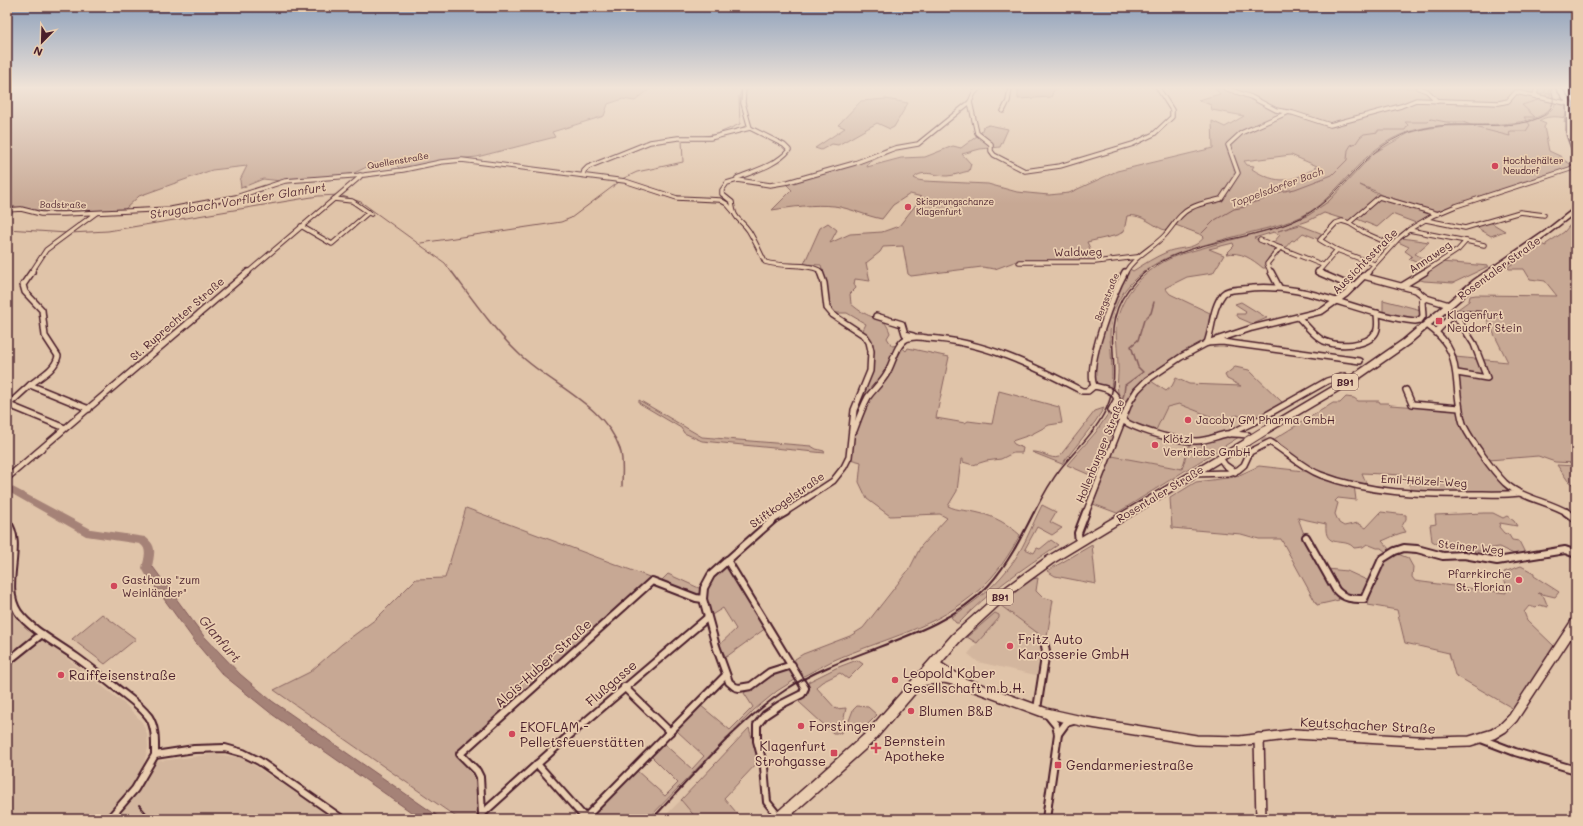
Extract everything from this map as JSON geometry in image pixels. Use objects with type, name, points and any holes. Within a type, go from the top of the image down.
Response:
[{"type":"main road","points":[[1573,127],[1571,139],[1576,152]]},
{"type":"main road","name":"Rosentaler Straße","points":[[784,817],[864,743],[920,681],[957,637],[1028,575],[1079,537],[1220,458],[1248,438],[1264,431],[1376,363],[1406,342],[1449,304],[1484,276],[1546,233],[1576,209]]},
{"type":"main road","name":"Keutschacher Straße","points":[[964,683],[1046,713],[1058,726],[1075,720],[1196,740],[1240,741],[1295,734],[1434,742],[1470,741],[1481,739],[1503,728],[1513,718],[1576,622]]},
{"type":"main road","points":[[934,664],[934,669],[937,674],[944,678],[964,683]]},
{"type":"main road","points":[[934,664],[964,683]]},
{"type":"main road","points":[[920,681],[944,678]]},
{"type":"main road","points":[[1259,738],[1261,819]]},
{"type":"street","points":[[733,180],[744,180],[770,185],[788,182],[855,163],[895,148],[918,144],[940,127]]},
{"type":"street","points":[[976,127],[977,133],[991,144],[991,151],[994,155],[1025,171],[1060,166],[1088,156],[1111,152],[1154,134],[1162,127]]},
{"type":"street","name":"Bergstraße","points":[[1094,386],[1091,379],[1098,340],[1121,279],[1130,264],[1137,257],[1156,244],[1177,221],[1181,214],[1192,207],[1220,199],[1238,173],[1228,145],[1240,133],[1255,127]]},
{"type":"street","points":[[583,175],[584,171],[588,167],[650,142],[673,138],[710,138],[745,129],[752,129],[788,148],[789,152],[777,160],[733,180],[724,186],[722,194]]},
{"type":"street","name":"Quellenstraße","points":[[96,213],[130,212],[185,207],[241,196],[285,181],[403,170],[441,162],[462,160],[625,181],[677,198],[702,198],[722,194]]},
{"type":"street","name":"Aussichtsstraße","points":[[1207,342],[1254,327],[1321,312],[1353,287],[1392,245],[1409,230],[1426,220],[1438,214],[1570,169],[1576,165]]},
{"type":"street","name":"St. Ruprechter Straße","points":[[7,478],[300,226],[360,178],[360,175]]},
{"type":"street","name":"Stiftkogelstraße","points":[[704,599],[704,588],[711,575],[774,519],[833,481],[844,467],[849,457],[854,410],[870,371],[871,351],[869,342],[861,333],[830,312],[826,303],[824,283],[819,270],[811,266],[778,265],[765,262],[748,230],[738,220],[733,211],[732,202],[722,194]]},
{"type":"street","points":[[300,226],[332,244],[370,213],[352,201],[337,197]]},
{"type":"street","points":[[1349,224],[1379,197],[1438,214]]},
{"type":"street","name":"Quellenstraße","points":[[702,198],[722,201],[733,211]]},
{"type":"street","name":"Badstraße","points":[[7,210],[21,209],[46,214],[96,213]]},
{"type":"street","points":[[1426,220],[1463,228],[1520,212],[1544,215]]},
{"type":"street","points":[[65,428],[8,406],[30,385],[54,366],[58,356],[44,333],[44,317],[42,310],[25,292],[23,285],[46,250],[96,213]]},
{"type":"street","points":[[1374,264],[1337,250],[1320,240],[1339,222],[1349,224],[1392,245]]},
{"type":"street","name":"Annaweg","points":[[1409,230],[1484,245]]},
{"type":"street","points":[[1260,240],[1323,265]]},
{"type":"street","name":"Annaweg","points":[[1402,286],[1458,250],[1466,242]]},
{"type":"street","points":[[1279,287],[1267,264],[1280,248]]},
{"type":"street","points":[[1337,250],[1318,272],[1353,287]]},
{"type":"street","name":"Waldweg","points":[[1019,262],[1094,262],[1137,257]]},
{"type":"street","name":"Annaweg","points":[[1363,276],[1416,290],[1426,298],[1449,304]]},
{"type":"street","points":[[1207,342],[1210,337],[1213,313],[1224,293],[1229,290],[1248,287],[1279,287],[1301,290],[1377,313],[1408,320],[1420,320],[1424,314],[1422,301],[1426,298]]},
{"type":"street","points":[[1299,318],[1323,340],[1332,343],[1352,344],[1368,341],[1375,333],[1377,326],[1377,313]]},
{"type":"street","points":[[1437,331],[1454,313]]},
{"type":"street","points":[[1454,313],[1484,315]]},
{"type":"street","points":[[1454,313],[1482,359],[1487,378],[1457,373]]},
{"type":"street","points":[[876,316],[902,324],[906,337]]},
{"type":"street","points":[[1427,325],[1437,331],[1450,349],[1457,373],[1459,408],[1464,426],[1497,474],[1506,484],[1520,493]]},
{"type":"street","points":[[852,435],[870,396],[887,374],[898,348],[906,337],[915,336],[950,339],[990,350],[1036,367],[1058,377],[1082,391],[1088,391],[1094,386],[1108,389],[1116,396],[1117,399],[1111,412],[1114,416],[1123,421],[1156,433],[1189,441],[1207,440],[1228,434],[1327,381],[1344,376]]},
{"type":"street","points":[[1207,342],[1222,342],[1360,361]]},
{"type":"street","name":"Hollenburger Straße","points":[[1079,537],[1130,401],[1137,390],[1147,380],[1207,342]]},
{"type":"street","points":[[30,385],[89,409]]},
{"type":"street","points":[[1406,390],[1412,404],[1459,408]]},
{"type":"street","points":[[1243,427],[1248,438]]},
{"type":"street","points":[[1228,434],[1248,438]]},
{"type":"street","name":"Emil-Hölzel-Weg","points":[[1235,472],[1244,465],[1250,452],[1270,442],[1321,474],[1372,488],[1432,494],[1520,493],[1556,506],[1575,516]]},
{"type":"street","points":[[1220,458],[1225,465],[1235,472]]},
{"type":"street","points":[[1192,474],[1235,472]]},
{"type":"street","points":[[7,522],[11,527],[14,536],[9,573],[9,593],[17,612],[42,634],[136,703],[149,717],[155,736],[155,755],[144,777],[130,797],[109,819]]},
{"type":"street","name":"Steiner Weg","points":[[1306,538],[1339,595],[1348,599],[1364,599],[1382,559],[1395,551],[1404,548],[1417,549],[1443,556],[1464,555],[1497,561],[1565,550],[1576,554]]},
{"type":"street","points":[[728,560],[804,685],[804,691],[800,695],[780,705],[765,715],[757,725],[756,736],[764,767],[768,802],[784,817]]},
{"type":"street","name":"Alois-Huber-Straße","points":[[482,817],[480,778],[477,771],[460,754],[652,581],[696,598],[704,599]]},
{"type":"street","points":[[704,599],[708,618],[722,664],[729,682],[734,687],[745,688],[751,686],[775,670],[792,665]]},
{"type":"street","name":"Flußgasse","points":[[482,817],[537,764],[624,687],[708,618]]},
{"type":"street","points":[[7,662],[42,634]]},
{"type":"street","points":[[1037,709],[1046,650],[1045,646]]},
{"type":"street","points":[[537,764],[585,818],[726,675]]},
{"type":"street","points":[[624,687],[670,732]]},
{"type":"street","points":[[1046,819],[1058,726]]},
{"type":"street","points":[[1481,739],[1515,752],[1576,770]]},
{"type":"street","points":[[155,755],[194,749],[224,748],[243,753],[259,761],[342,819]]},
{"type":"shaded area","points":[[7,127],[570,127],[552,132],[555,137],[477,157],[455,159],[400,169],[394,163],[375,163],[352,174],[281,181],[263,179],[241,188],[240,180],[247,166],[212,170],[139,196],[123,211],[48,212],[7,206]]},
{"type":"shaded area","points":[[842,127],[871,127],[838,145],[832,144],[821,150],[815,148],[845,128]]},
{"type":"shaded area","points":[[885,127],[894,127],[890,129]]},
{"type":"shaded area","points":[[983,127],[996,127],[1008,129],[1000,147],[980,149],[962,154],[971,164],[969,171],[947,176],[925,173],[917,175],[914,178],[924,181],[988,184],[1017,192],[1049,195],[1069,193],[1117,171],[1213,148],[1212,127],[1432,127],[1409,132],[1385,143],[1366,158],[1323,202],[1306,214],[1284,224],[1179,253],[1152,266],[1140,274],[1122,295],[1115,307],[1111,321],[1111,389],[1094,382],[1093,372],[1099,342],[1117,292],[1128,268],[1133,271],[1167,252],[1192,246],[1204,237],[1202,235],[1173,224],[1167,231],[1143,218],[1127,216],[1124,231],[1118,235],[1087,242],[1096,261],[1017,261],[995,269],[982,267],[911,276],[908,274],[903,246],[883,247],[880,252],[866,263],[870,281],[855,279],[854,284],[856,288],[850,294],[851,304],[860,311],[880,319],[885,323],[890,333],[887,338],[892,346],[899,345],[906,351],[908,348],[949,357],[936,418],[965,423],[968,421],[992,424],[999,391],[1059,407],[1062,423],[1049,425],[1030,435],[1012,441],[1014,444],[1023,448],[1022,453],[1013,453],[1001,459],[973,465],[963,462],[963,459],[961,459],[957,491],[948,506],[990,516],[1006,524],[1020,535],[1002,564],[980,589],[963,603],[928,623],[832,661],[802,677],[794,663],[795,659],[803,654],[850,636],[863,628],[910,568],[921,546],[947,518],[940,514],[890,516],[867,499],[859,482],[861,462],[850,459],[857,409],[872,372],[872,342],[863,330],[866,324],[847,313],[833,313],[828,304],[826,283],[821,265],[804,264],[820,228],[828,223],[837,230],[830,243],[850,234],[882,232],[899,226],[922,197],[910,194],[893,205],[882,219],[846,208],[826,205],[772,210],[792,190],[784,182],[851,164],[889,147],[895,150],[869,162],[867,167],[901,158],[925,157],[953,146],[961,148],[981,133]],"holes":[[[1291,155],[1317,166],[1292,179],[1277,180],[1269,178],[1252,169],[1254,166],[1247,165],[1244,161]]]},
{"type":"shaded area","points":[[1431,127],[1442,127],[1409,133],[1374,153],[1329,201],[1309,215],[1278,227],[1208,246],[1206,245],[1278,225],[1305,215],[1329,197],[1370,152],[1398,136]]},
{"type":"shaded area","points":[[1441,127],[1544,127],[1549,151],[1562,157],[1562,159],[1572,165],[1505,191],[1439,211],[1433,211],[1381,195],[1360,185],[1379,195],[1349,221],[1324,213],[1308,221],[1278,231],[1300,225],[1323,234],[1318,239],[1303,233],[1294,241],[1292,240],[1284,249],[1272,244],[1280,235],[1274,232],[1254,238],[1277,248],[1268,259],[1266,265],[1267,268],[1263,268],[1241,255],[1231,253],[1226,254],[1234,246],[1233,243],[1209,249],[1224,255],[1213,273],[1187,277],[1165,288],[1170,294],[1210,313],[1207,339],[1158,370],[1136,388],[1127,400],[1120,417],[1112,411],[1120,397],[1117,386],[1118,370],[1116,329],[1118,316],[1122,304],[1137,282],[1158,265],[1181,254],[1278,227],[1309,215],[1329,201],[1374,153],[1409,133]]},
{"type":"shaded area","points":[[1381,198],[1431,212],[1433,214],[1416,223],[1392,214],[1377,227],[1357,219]]},
{"type":"shaded area","points":[[1490,222],[1505,231],[1491,236],[1476,227]]},
{"type":"shaded area","points":[[1570,225],[1576,228],[1576,463],[1555,462],[1538,456],[1489,460],[1469,431],[1461,410],[1455,357],[1508,362],[1484,314],[1454,312],[1469,301],[1470,296],[1476,295],[1557,296],[1545,281],[1530,279],[1524,269],[1509,269],[1508,267],[1540,244],[1546,246],[1546,244],[1564,232]]},
{"type":"shaded area","points":[[1402,238],[1429,242],[1415,254],[1434,264],[1428,268],[1409,259],[1412,256],[1405,251],[1409,247],[1398,242]]},
{"type":"shaded area","points":[[1441,262],[1489,266],[1453,283],[1424,281],[1417,279]]},
{"type":"shaded area","points":[[1383,300],[1421,310],[1422,315],[1420,318],[1414,320],[1383,314]]},
{"type":"shaded area","points":[[1241,302],[1267,318],[1253,324],[1239,318],[1236,314],[1245,314],[1246,311],[1235,304]]},
{"type":"shaded area","points":[[1235,367],[1249,370],[1283,403],[1247,422],[1238,415],[1220,420],[1179,404],[1167,407],[1156,430],[1129,421],[1126,417],[1130,406],[1136,397],[1151,381],[1166,391],[1172,386],[1176,378],[1189,384],[1241,386],[1227,379],[1225,375]]},
{"type":"shaded area","points":[[1346,397],[1354,398],[1358,401],[1379,401],[1380,403],[1388,403],[1390,405],[1450,409],[1457,411],[1461,422],[1473,443],[1509,493],[1412,491],[1404,475],[1362,473],[1367,485],[1317,471],[1271,441],[1333,403],[1340,403]]},
{"type":"shaded area","points":[[639,400],[702,437],[811,446],[824,451],[825,453],[702,441],[684,433],[681,428],[639,403]]},
{"type":"shaded area","points":[[1179,404],[1220,420],[1238,415],[1247,422],[1205,437],[1183,438],[1156,430],[1167,407]]},
{"type":"shaded area","points":[[1104,408],[1062,464],[1032,452],[1056,458],[1059,457],[1095,411]]},
{"type":"shaded area","points":[[1108,414],[1119,423],[1097,478],[1067,465],[1096,432]]},
{"type":"shaded area","points":[[1129,426],[1176,442],[1189,444],[1182,469],[1112,456],[1122,429]]},
{"type":"shaded area","points":[[1230,436],[1239,437],[1117,513],[1093,504],[1112,456],[1182,469],[1190,443],[1204,442]]},
{"type":"shaded area","points":[[1557,465],[1576,466],[1576,487],[1568,481]]},
{"type":"shaded area","points":[[1259,466],[1313,472],[1354,485],[1356,500],[1338,498],[1335,501],[1338,503],[1335,514],[1339,523],[1344,526],[1358,523],[1366,528],[1381,512],[1406,515],[1406,519],[1402,526],[1406,532],[1397,534],[1382,541],[1390,550],[1386,552],[1381,548],[1367,544],[1363,547],[1354,548],[1346,543],[1336,542],[1328,537],[1326,532],[1326,524],[1298,518],[1305,537],[1339,600],[1317,605],[1281,539],[1259,539],[1241,534],[1172,528],[1170,498],[1196,482],[1235,477]]},
{"type":"shaded area","points":[[1042,505],[1056,512],[1050,522],[1062,528],[1052,535],[1037,527],[1025,549],[1034,553],[1037,548],[1040,549],[1051,540],[1058,545],[1006,581],[959,623],[956,623],[951,617],[988,590],[1013,563]]},
{"type":"shaded area","points":[[466,508],[652,578],[455,754],[472,769],[477,780],[479,813],[473,819],[459,819],[274,690],[310,672],[342,644],[376,619],[416,579],[445,578]]},
{"type":"shaded area","points":[[1493,513],[1503,518],[1507,516],[1514,521],[1517,526],[1500,523],[1499,527],[1504,533],[1509,535],[1512,540],[1519,541],[1524,551],[1523,554],[1518,556],[1499,547],[1487,549],[1485,551],[1465,551],[1459,548],[1443,547],[1432,541],[1430,525],[1436,524],[1435,515]]},
{"type":"shaded area","points":[[1092,545],[1096,584],[1055,576],[1047,571]]},
{"type":"shaded area","points":[[1398,554],[1408,558],[1413,567],[1412,577],[1415,581],[1506,593],[1506,583],[1503,578],[1504,572],[1521,566],[1534,573],[1534,576],[1559,592],[1555,597],[1538,593],[1544,597],[1548,607],[1539,605],[1536,608],[1529,606],[1524,612],[1527,620],[1554,646],[1514,709],[1455,675],[1449,653],[1405,643],[1397,610],[1368,605],[1370,593],[1385,561],[1391,556]]},
{"type":"shaded area","name":"Glanfurt","points":[[153,567],[203,635],[240,674],[272,701],[442,819],[421,819],[273,715],[222,674],[196,643],[153,584],[151,578],[146,572]]},
{"type":"shaded area","points":[[724,567],[730,569],[766,628],[726,657],[719,645],[736,629],[723,608],[710,616],[707,600],[707,588],[709,584],[717,573]]},
{"type":"shaded area","points":[[1327,569],[1347,571],[1371,582],[1361,596],[1342,595]]},
{"type":"shaded area","points":[[668,574],[701,589],[701,595],[697,596],[661,581]]},
{"type":"shaded area","points":[[1038,578],[1036,591],[1042,597],[1053,600],[1045,641],[1039,634],[1000,605],[1031,579]]},
{"type":"shaded area","points":[[7,602],[11,612],[19,622],[34,634],[32,640],[7,660]]},
{"type":"shaded area","points":[[1000,605],[1039,634],[1045,641],[1040,676],[978,662],[968,654],[976,644],[967,637]]},
{"type":"shaded area","points":[[995,613],[999,615],[999,618],[977,643],[967,637]]},
{"type":"shaded area","points":[[102,614],[136,639],[105,664],[72,639]]},
{"type":"shaded area","points":[[40,637],[126,705],[142,722],[147,734],[148,747],[144,763],[215,754],[243,758],[335,819],[7,819],[7,663]]},
{"type":"shaded area","points":[[857,660],[863,664],[848,679],[840,673],[822,682],[816,687],[836,709],[846,708],[841,733],[833,733],[799,702],[809,691],[808,682],[836,668]]},
{"type":"shaded area","points":[[787,669],[792,670],[798,678],[777,691],[754,710],[648,819],[588,819],[636,770],[665,796],[678,783],[651,756],[663,743],[692,769],[704,756],[676,730],[700,705],[730,730],[753,707],[744,693],[774,673]]},
{"type":"shaded area","points":[[857,706],[868,707],[877,715],[858,734],[852,728],[847,726],[853,710]]},
{"type":"shaded area","points":[[749,728],[759,761],[724,798],[742,819],[697,819],[681,800]]},
{"type":"shaded area","points":[[681,800],[697,819],[662,819]]},
{"type":"waterway","points":[[705,136],[717,134],[734,127]]},
{"type":"waterway","name":"Toppelsdorfer Bach","points":[[1202,233],[1215,220],[1234,209],[1245,207],[1248,204],[1280,192],[1295,189],[1332,175],[1347,160],[1348,150],[1351,145],[1356,143],[1364,134],[1378,132],[1378,130],[1405,130],[1407,127]]},
{"type":"waterway","name":"Toppelsdorfer Bach","points":[[1474,127],[1510,136],[1509,132],[1511,131],[1526,131],[1529,127]]},
{"type":"waterway","points":[[622,179],[637,172],[683,162],[682,139]]},
{"type":"waterway","points":[[421,243],[561,222],[571,218],[619,182]]},
{"type":"waterway","name":"Strugabach Vorfluter Glanfurt","points":[[70,233],[108,231],[318,196],[339,195],[361,202],[445,263],[452,273]]},
{"type":"waterway","name":"Strugabach Vorfluter Glanfurt","points":[[7,229],[67,233]]},
{"type":"waterway","name":"Strugabach Vorfluter Glanfurt","points":[[452,272],[492,325],[519,354],[590,408],[602,420],[613,434],[620,449],[622,463],[622,486]]},
{"type":"waterway","points":[[1117,414],[1124,394],[1125,385],[1143,372],[1138,367],[1131,346],[1138,340],[1144,320],[1151,313],[1154,302]]},
{"type":"waterway","name":"Glanfurt","points":[[7,487],[89,533],[142,540],[148,544],[150,550],[147,568],[154,578]]},
{"type":"tunnel","points":[[1254,437],[1270,442]]},
{"type":"railway","points":[[1144,273],[1160,262],[1178,254],[1215,243],[1274,229],[1292,222],[1311,212],[1327,200],[1368,158],[1383,146],[1401,136],[1433,127]]},
{"type":"railway","points":[[1034,513],[1057,473],[1088,437],[1105,411],[1111,396],[1113,384],[1114,371],[1112,340],[1115,318],[1122,299],[1128,289],[1144,273]]},
{"type":"railway","points":[[652,819],[733,733],[769,702],[787,689],[811,675],[837,663],[918,631],[944,619],[967,604],[988,586],[1002,569],[1034,512]]},
{"type":"railway","points":[[139,805],[151,819]]},
{"type":"place","name":"Hochbehälter Neudorf","points":[[1495,166]]},
{"type":"place","name":"Skisprungschanze Klagenfurt","points":[[908,207]]},
{"type":"place","name":"Klagenfurt Neudorf Stein","points":[[1439,321]]},
{"type":"place","name":"Jacoby GM Pharma GmbH","points":[[1188,420]]},
{"type":"place","name":"Klötzl Vertriebs GmbH","points":[[1155,445]]},
{"type":"place","name":"Pfarrkirche St. Florian","points":[[1519,580]]},
{"type":"place","name":"Gasthaus \"zum Weinländer\"","points":[[114,586]]},
{"type":"place","name":"Fritz Auto Karosserie GmbH","points":[[1010,646]]},
{"type":"place","name":"Raiffeisenstraße","points":[[61,675]]},
{"type":"place","name":"Leopold Kober Gesellschaft m.b.H.","points":[[895,680]]},
{"type":"place","name":"Blumen B&B","points":[[911,711]]},
{"type":"place","name":"Forstinger","points":[[801,726]]},
{"type":"place","name":"EKOFLAM - Pelletsfeuerstätten","points":[[512,734]]},
{"type":"place","name":"Bernstein Apotheke","points":[[876,748]]},
{"type":"place","name":"Klagenfurt Strohgasse","points":[[834,753]]},
{"type":"place","name":"Gendarmeriestraße","points":[[1058,765]]}]
